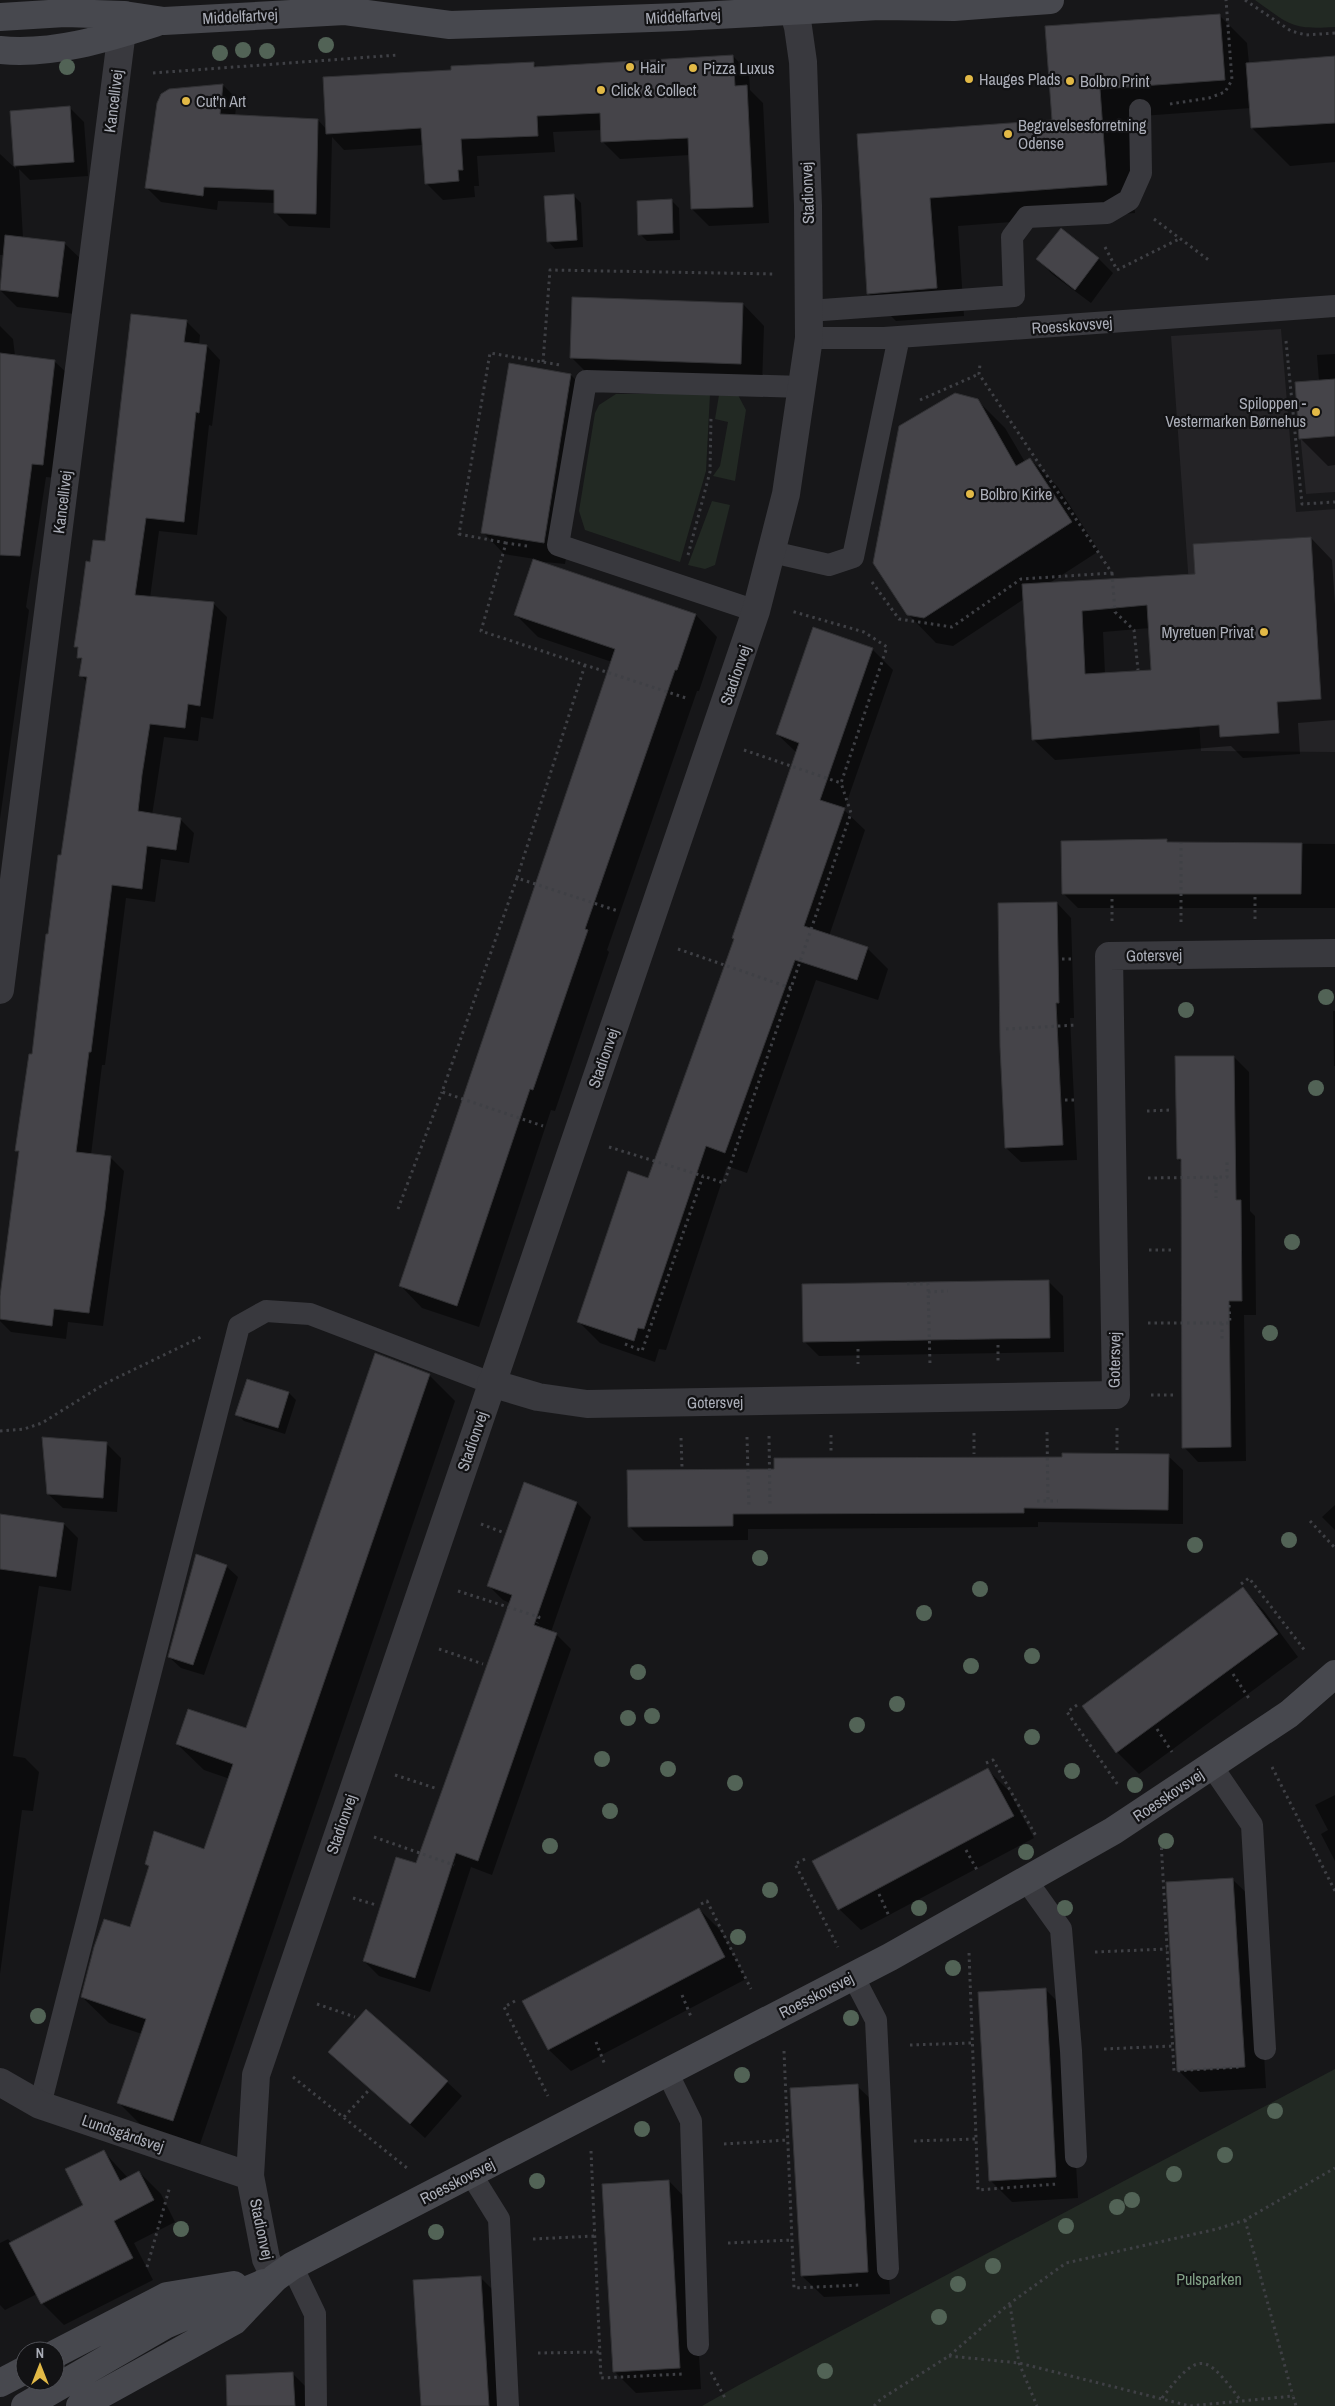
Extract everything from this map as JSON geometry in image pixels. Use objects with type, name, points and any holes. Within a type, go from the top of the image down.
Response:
[{"type":"street","name":"Middelfartvej","points":[[345,11],[382,0]]},
{"type":"street","name":"Middelfartvej","points":[[0,50],[59,49],[123,25],[345,11],[450,25],[680,17],[792,5],[954,7],[1050,0]]},
{"type":"street","name":"Stadionvej","points":[[284,2272],[266,2259],[250,2176],[256,2075],[758,606],[786,494],[809,338],[803,62],[798,27],[792,5]]},
{"type":"street","name":"Middelfartvej","points":[[0,17],[65,13],[123,25]]},
{"type":"street","name":"Kancellivej","points":[[0,990],[123,25]]},
{"type":"street","name":"Gotersvej","points":[[491,1383],[538,1397],[587,1404],[1116,1395],[1108,956],[1335,953]]},
{"type":"street","name":"Roesskovsvej","points":[[65,2349],[167,2296],[284,2272],[853,1976],[1026,1880],[1149,1808],[1289,1714],[1331,1677]]},
{"type":"street","name":"Lundsgårdsvej","points":[[0,2082],[40,2105],[250,2176]]},
{"type":"street","name":"Roesskovsvej","points":[[80,2406],[234,2322],[284,2272]]},
{"type":"street","points":[[25,2406],[167,2324],[284,2272]]},
{"type":"street","points":[[0,2383],[15,2375]]},
{"type":"street","points":[[0,2396],[8,2406]]},
{"type":"lane","points":[[809,311],[1014,296],[1012,237],[1027,217],[1107,213],[1129,200],[1141,174],[1140,110]]},
{"type":"lane","name":"Roesskovsvej","points":[[809,338],[899,337],[1335,306]]},
{"type":"lane","points":[[772,552],[830,565],[853,558],[899,337]]},
{"type":"lane","points":[[758,606],[678,585],[558,545],[586,381],[803,387]]},
{"type":"lane","points":[[40,2105],[239,1326],[266,1311],[310,1314],[491,1383]]},
{"type":"lane","points":[[1211,1765],[1252,1825],[1265,2049]]},
{"type":"lane","points":[[1026,1880],[1061,1930],[1071,2051],[1076,2157]]},
{"type":"lane","points":[[853,1976],[876,2020],[888,2269]]},
{"type":"lane","points":[[667,2072],[691,2122],[698,2345]]},
{"type":"lane","points":[[471,2174],[499,2219],[508,2406]]},
{"type":"lane","points":[[284,2272],[315,2314],[316,2406]]},
{"type":"path","points":[[1140,110],[1209,98],[1225,92],[1232,80],[1226,0]]},
{"type":"path","points":[[1245,0],[1291,31],[1306,35],[1335,33]]},
{"type":"path","points":[[1129,200],[1179,239],[1210,260]]},
{"type":"path","points":[[1089,215],[1117,270],[1179,239]]},
{"type":"path","points":[[543,362],[550,270],[809,275]]},
{"type":"path","points":[[1283,310],[1302,504],[1335,502]]},
{"type":"path","points":[[985,331],[979,374],[1112,573],[1115,612],[1134,630],[1138,670]]},
{"type":"path","points":[[558,545],[550,550],[459,534],[490,353],[577,368],[586,381]]},
{"type":"path","points":[[883,416],[979,374]]},
{"type":"path","points":[[678,585],[692,542],[710,472],[711,384]]},
{"type":"path","points":[[506,543],[481,631],[722,710]]},
{"type":"path","points":[[853,558],[899,619],[952,627],[1021,579],[1112,573]]},
{"type":"path","points":[[442,1092],[576,1137],[724,1183],[851,813],[841,783],[887,647],[864,632],[758,606]]},
{"type":"path","points":[[398,1209],[442,1092],[517,878],[585,665]]},
{"type":"path","points":[[713,740],[841,783]]},
{"type":"path","points":[[1180,955],[1181,842]]},
{"type":"path","points":[[517,878],[791,988]]},
{"type":"path","points":[[1006,1028],[1110,1024]]},
{"type":"path","points":[[1112,1178],[1227,1177],[1226,1161]]},
{"type":"path","points":[[624,1344],[642,1351],[703,1176]]},
{"type":"path","points":[[1216,1177],[1216,1198]]},
{"type":"path","points":[[907,1284],[928,1284],[930,1398]]},
{"type":"path","points":[[928,1292],[948,1291]]},
{"type":"path","points":[[1115,1324],[1230,1323],[1229,1304]]},
{"type":"path","points":[[1222,1323],[1222,1342]]},
{"type":"path","points":[[0,1431],[24,1429],[42,1422],[106,1383],[159,1355],[210,1333],[239,1326]]},
{"type":"path","points":[[1047,1396],[1048,1501]]},
{"type":"path","points":[[757,1401],[770,1506]]},
{"type":"path","points":[[748,1508],[757,1401]]},
{"type":"path","points":[[1037,1501],[1058,1501]]},
{"type":"path","points":[[1310,1521],[1335,1548]]},
{"type":"path","points":[[1241,1584],[1249,1578],[1331,1677]]},
{"type":"path","points":[[424,1581],[539,1617],[537,1623]]},
{"type":"path","points":[[405,1637],[484,1664]]},
{"type":"path","points":[[1077,1705],[1067,1712],[1149,1808],[1167,1949],[1174,2071],[1266,2066],[1265,2049]]},
{"type":"path","points":[[1256,1736],[1335,1892]]},
{"type":"path","points":[[986,1763],[993,1760],[1052,1865]]},
{"type":"path","points":[[361,1764],[438,1789]]},
{"type":"path","points":[[340,1826],[454,1865]]},
{"type":"path","points":[[805,1859],[795,1864],[853,1976]]},
{"type":"path","points":[[701,1904],[707,1901],[775,2016],[788,2140],[794,2288],[888,2284],[888,2269]]},
{"type":"path","points":[[967,1913],[978,2190],[1077,2183],[1076,2157]]},
{"type":"path","points":[[1063,1953],[1167,1949]]},
{"type":"path","points":[[515,2001],[504,2006],[564,2126]]},
{"type":"path","points":[[877,2046],[972,2043]]},
{"type":"path","points":[[1071,2051],[1173,2046]]},
{"type":"path","points":[[263,2054],[437,2192]]},
{"type":"path","points":[[344,2118],[368,2091]]},
{"type":"path","points":[[589,2113],[601,2378],[699,2373],[698,2345]]},
{"type":"path","points":[[882,2142],[976,2139]]},
{"type":"path","points":[[692,2145],[788,2140]]},
{"type":"path","points":[[134,2314],[180,2152]]},
{"type":"path","points":[[874,2406],[881,2398],[949,2356],[1010,2304],[1066,2263],[1217,2229],[1245,2220],[1335,2168]]},
{"type":"path","points":[[1245,2220],[1296,2406]]},
{"type":"path","points":[[500,2240],[595,2236]]},
{"type":"path","points":[[694,2245],[792,2240]]},
{"type":"path","points":[[1010,2304],[1019,2363],[1037,2406]]},
{"type":"path","points":[[506,2354],[600,2352]]},
{"type":"path","points":[[949,2356],[1019,2363],[1190,2406],[1294,2396]]},
{"type":"path","points":[[1162,2398],[1181,2373],[1192,2365],[1199,2363],[1211,2366],[1219,2373],[1240,2401]]},
{"type":"shaded area","name":"Myretuen Privat","points":[[1281,329],[1296,512],[1335,509],[1335,752],[1201,751],[1171,336]]},
{"type":"shaded area","name":"Spiloppen - Vestermarken Børnehus","points":[[1327,379],[1327,385],[1335,384],[1335,492],[1306,494],[1295,382]]},
{"type":"green space","points":[[1255,0],[1335,0],[1335,27],[1309,28],[1292,24]]},
{"type":"green space","points":[[616,394],[710,394],[706,471],[680,562],[585,530],[579,511],[595,413],[599,405]]},
{"type":"green space","points":[[719,395],[738,395],[746,410],[735,481],[713,476],[720,466],[728,422],[715,419]]},
{"type":"green space","points":[[712,501],[730,505],[715,565],[705,569],[688,565]]},
{"type":"green space","name":"Pulsparken","points":[[1335,2069],[1335,2406],[702,2406],[739,2385]]},
{"type":"building","points":[[1220,14],[1225,80],[1100,89],[1107,185],[930,198],[937,288],[867,294],[857,134],[1052,120],[1045,26]]},
{"type":"building","points":[[733,55],[735,86],[747,85],[753,207],[691,209],[688,138],[601,142],[600,113],[537,116],[538,136],[461,139],[463,170],[458,170],[459,181],[425,184],[421,128],[326,134],[323,77],[451,70],[451,66],[534,62],[534,67]]},
{"type":"building","points":[[1335,56],[1335,123],[1251,128],[1246,63]]},
{"type":"building","points":[[223,84],[220,114],[318,119],[316,214],[274,213],[274,190],[204,187],[203,196],[145,188],[157,103],[161,94],[169,89]]},
{"type":"building","points":[[70,106],[74,162],[14,166],[10,111]]},
{"type":"building","points":[[574,194],[577,240],[547,242],[544,196]]},
{"type":"building","points":[[672,199],[673,233],[638,235],[637,201]]},
{"type":"building","points":[[1061,228],[1099,258],[1075,290],[1036,259]]},
{"type":"building","points":[[5,235],[65,242],[58,297],[0,290]]},
{"type":"building","points":[[572,297],[743,303],[741,364],[570,358]]},
{"type":"building","points":[[131,314],[187,320],[184,342],[207,345],[199,413],[196,412],[184,522],[146,518],[135,595],[214,602],[200,706],[188,704],[185,728],[150,724],[142,775],[138,811],[181,818],[176,850],[147,846],[142,889],[112,885],[91,1052],[89,1052],[76,1152],[111,1156],[105,1210],[89,1313],[54,1309],[52,1326],[0,1319],[0,1296],[19,1151],[15,1151],[29,1054],[32,1054],[46,934],[48,934],[58,855],[61,855],[87,677],[79,676],[82,658],[77,658],[78,647],[74,647],[86,561],[90,562],[93,540],[105,541]]},
{"type":"building","points":[[0,353],[55,360],[43,465],[32,464],[20,556],[0,555]]},
{"type":"building","points":[[509,363],[571,374],[544,543],[481,533]]},
{"type":"building","points":[[1335,379],[1335,436],[1299,439],[1295,382]]},
{"type":"building","name":"Bolbro Kirke","points":[[955,393],[978,399],[1016,466],[1030,458],[1072,522],[924,618],[907,615],[873,563],[899,426]]},
{"type":"building","points":[[1311,537],[1321,699],[1277,702],[1279,733],[1220,737],[1219,725],[1032,740],[1022,584],[1195,574],[1193,544]],"holes":[[[1147,605],[1151,670],[1085,674],[1082,611]]]},
{"type":"building","points":[[533,559],[696,614],[585,929],[588,930],[533,1090],[530,1089],[457,1306],[399,1286],[615,649],[514,615]]},
{"type":"building","points":[[813,627],[873,648],[820,800],[845,808],[804,926],[868,947],[857,980],[795,960],[725,1153],[706,1146],[644,1329],[638,1328],[634,1341],[577,1322],[628,1171],[648,1178],[734,939],[732,938],[799,743],[776,734]]},
{"type":"building","points":[[1167,839],[1167,842],[1302,843],[1301,894],[1062,894],[1061,841]]},
{"type":"building","points":[[1057,902],[1059,1003],[1056,1003],[1063,1145],[1005,1148],[1000,1047],[998,903]]},
{"type":"building","points":[[1175,1056],[1234,1056],[1236,1200],[1241,1200],[1242,1301],[1229,1301],[1231,1447],[1182,1448],[1181,1159],[1177,1159]]},
{"type":"building","points":[[1049,1280],[1050,1338],[803,1342],[802,1284]]},
{"type":"building","points":[[375,1353],[430,1374],[173,2121],[117,2103],[146,2019],[81,1997],[94,1947],[104,1919],[130,1927],[149,1866],[145,1864],[154,1831],[204,1849],[233,1764],[176,1744],[188,1709],[246,1728]]},
{"type":"building","points":[[247,1379],[289,1392],[278,1428],[235,1415]]},
{"type":"building","points":[[42,1437],[107,1442],[103,1498],[47,1494]]},
{"type":"building","points":[[1062,1453],[1169,1454],[1168,1510],[1024,1508],[1024,1513],[733,1514],[733,1526],[628,1527],[627,1470],[774,1469],[774,1458],[1062,1457]]},
{"type":"building","points":[[524,1482],[577,1502],[534,1625],[557,1633],[478,1861],[456,1853],[415,1978],[363,1961],[396,1857],[416,1863],[512,1595],[487,1586]]},
{"type":"building","points":[[0,1514],[64,1523],[56,1577],[0,1569]]},
{"type":"building","points":[[196,1554],[227,1565],[193,1665],[168,1657]]},
{"type":"building","points":[[1243,1587],[1278,1634],[1116,1753],[1082,1706]]},
{"type":"building","points":[[988,1768],[1014,1816],[838,1910],[812,1861]]},
{"type":"building","points":[[1233,1878],[1245,2067],[1177,2071],[1166,1882]]},
{"type":"building","points":[[699,1908],[725,1957],[548,2050],[522,2001]]},
{"type":"building","points":[[1046,1988],[1056,2177],[989,2181],[978,1992]]},
{"type":"building","points":[[366,2009],[448,2081],[410,2124],[328,2052]]},
{"type":"building","points":[[858,2084],[868,2272],[801,2276],[790,2088]]},
{"type":"building","points":[[104,2150],[120,2181],[139,2171],[154,2200],[114,2221],[133,2258],[41,2304],[9,2243],[83,2205],[65,2169]]},
{"type":"building","points":[[669,2180],[680,2368],[613,2372],[602,2184]]},
{"type":"building","points":[[481,2276],[489,2406],[421,2406],[413,2280]]},
{"type":"building","points":[[293,2372],[295,2406],[227,2406],[226,2375]]},
{"type":"place","name":"Hair","points":[[630,67]]},
{"type":"place","name":"Pizza Luxus","points":[[693,68]]},
{"type":"place","name":"Hauges Plads","points":[[969,79]]},
{"type":"place","name":"Bolbro Print","points":[[1070,81]]},
{"type":"place","name":"Click & Collect","points":[[601,90]]},
{"type":"place","name":"Cut'n Art","points":[[186,101]]},
{"type":"place","name":"Begravelsesforretning Odense","points":[[1008,134]]},
{"type":"place","name":"Spiloppen - Vestermarken Børnehus","points":[[1316,412]]},
{"type":"place","name":"Bolbro Kirke","points":[[970,494]]},
{"type":"place","name":"Myretuen Privat","points":[[1264,632]]}]
